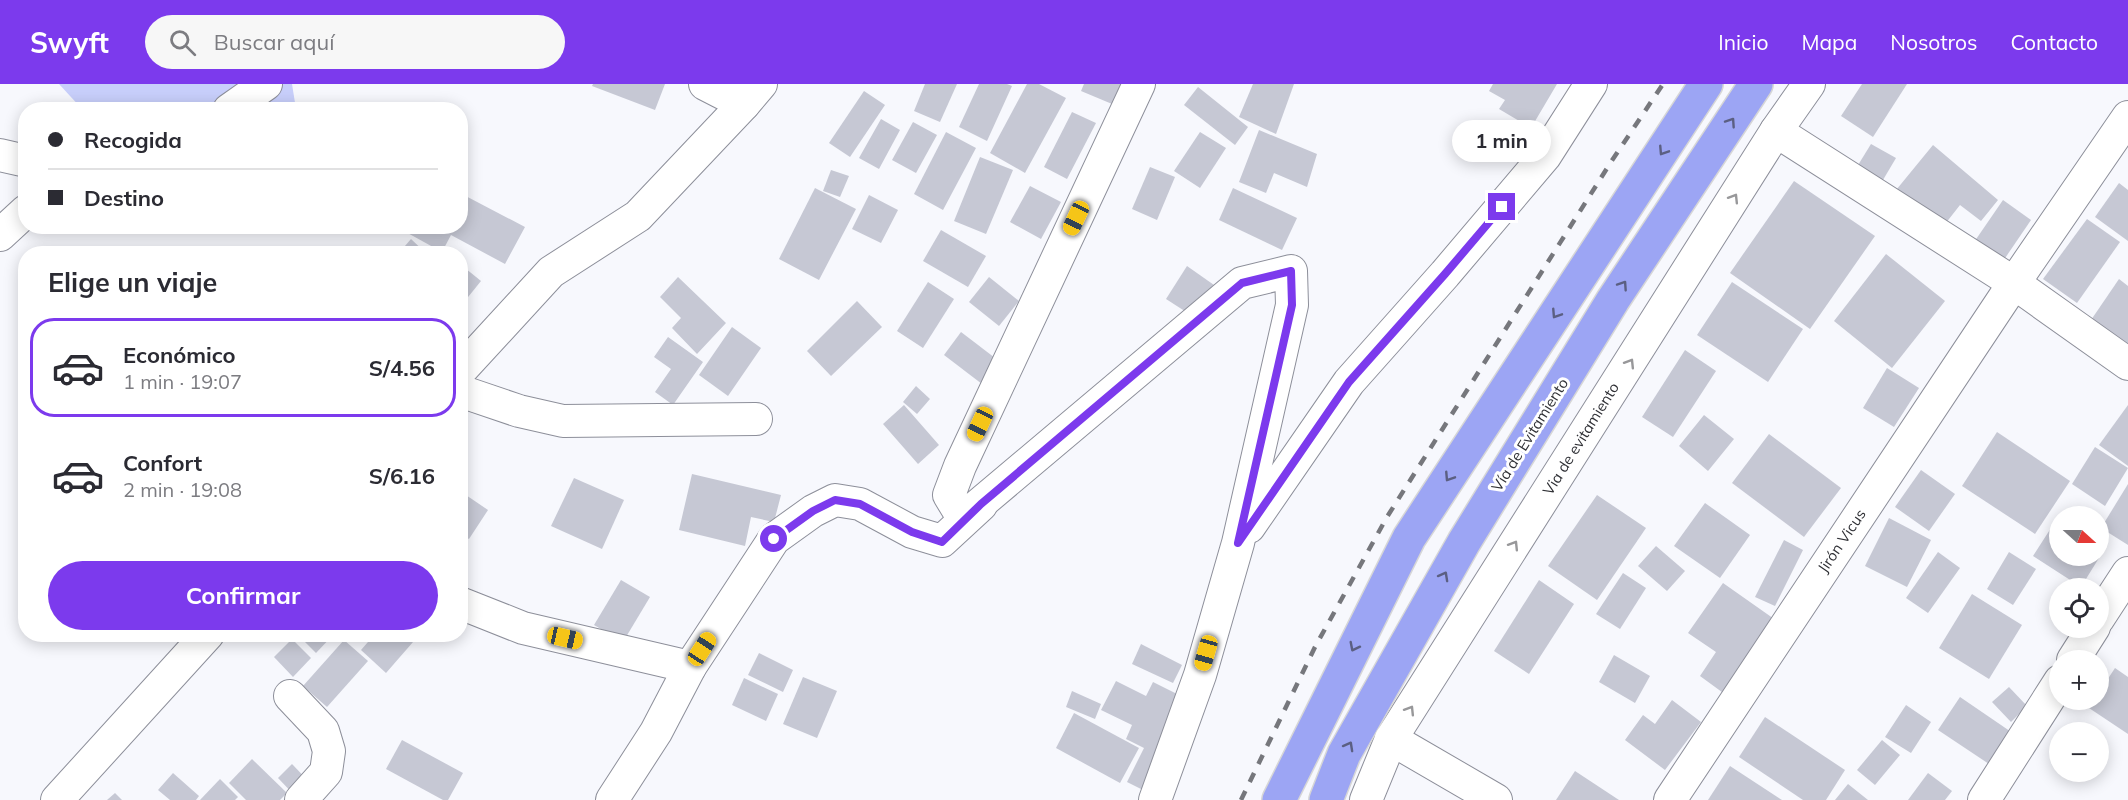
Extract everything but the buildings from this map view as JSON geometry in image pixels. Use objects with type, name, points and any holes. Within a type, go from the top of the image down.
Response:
[{"type":"highway","points":[[1279,800],[1409,538],[1706,84]]},
{"type":"highway","name":"Vía de Evitamiento","points":[[1326,800],[1344,754],[1464,542],[1613,300],[1756,84]]},
{"type":"street","points":[[240,102],[266,84]]},
{"type":"street","points":[[705,84],[753,94]]},
{"type":"street","points":[[1139,84],[948,495],[963,518],[1242,283],[1291,271],[1292,305],[1238,543],[1200,675],[1155,800]]},
{"type":"street","points":[[1238,543],[1349,382],[1545,156],[1591,84]]},
{"type":"street","name":"Via de evitamiento","points":[[1366,800],[1391,739],[1776,132],[1809,84]]},
{"type":"street","points":[[468,362],[551,272],[638,216],[753,94]]},
{"type":"street","name":"Jirón Vicus","points":[[1670,800],[2014,283],[2128,117]]},
{"type":"street","points":[[1776,132],[2014,283],[2128,364]]},
{"type":"street","points":[[0,154],[18,159]]},
{"type":"street","points":[[0,235],[18,218]]},
{"type":"street","points":[[468,394],[519,411],[563,421],[756,418]]},
{"type":"street","points":[[612,800],[656,732],[690,667],[774,539],[813,511],[835,500],[860,504],[912,532],[942,542],[981,504]]},
{"type":"street","points":[[2109,602],[2128,573]]},
{"type":"street","points":[[468,606],[523,628],[690,667]]},
{"type":"street","points":[[57,800],[201,642]]},
{"type":"street","points":[[290,696],[322,731],[329,751],[326,772],[301,800]]},
{"type":"street","points":[[1984,800],[2049,698]]},
{"type":"street","points":[[1391,739],[1496,800]]},
{"type":"shaded area","points":[[59,84],[292,84],[295,102],[76,102]]},
{"type":"railway","points":[[1241,800],[1315,647],[1387,517],[1611,162],[1663,84]]},
{"type":"route","points":[[774,539],[813,511],[835,500],[860,504],[912,532],[942,542],[981,504],[1242,283],[1291,271],[1292,305],[1238,543],[1349,382],[1502,207]]}]
